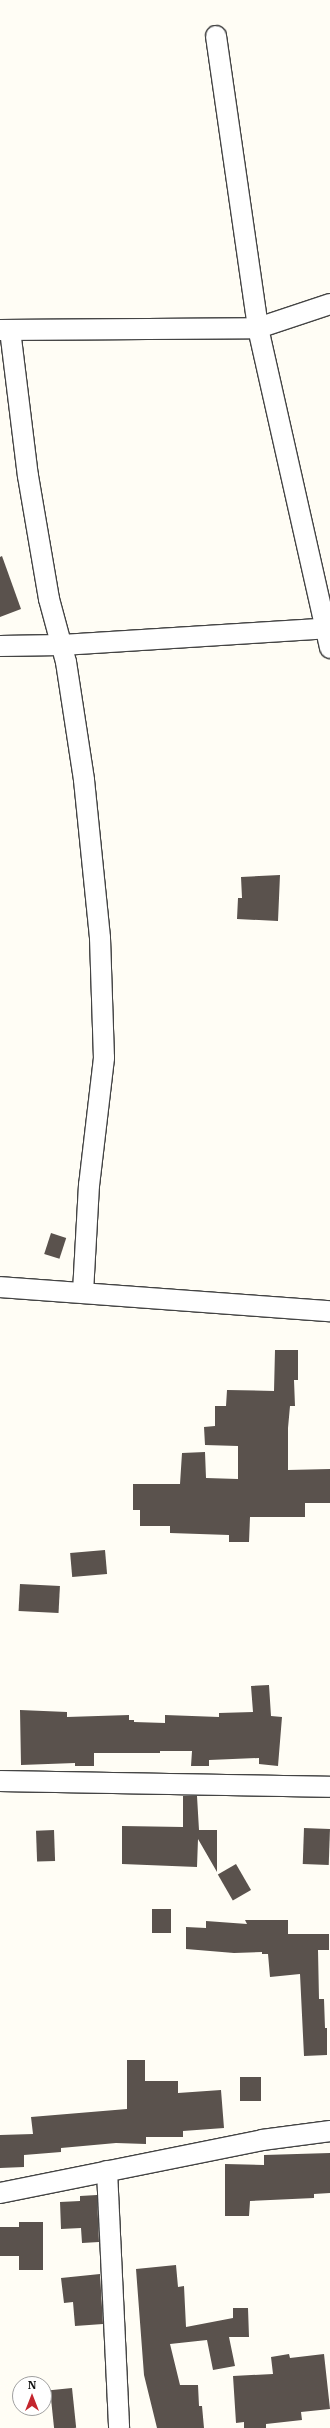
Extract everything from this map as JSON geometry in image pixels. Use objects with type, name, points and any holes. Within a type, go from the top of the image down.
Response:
[{"type":"street","points":[[0,646],[329,635],[258,328],[216,36]]},
{"type":"street","points":[[83,1292],[90,1185],[104,1058],[100,938],[84,780],[66,662],[49,598],[5,330],[258,328],[330,304]]},
{"type":"street","points":[[0,1287],[330,1311]]},
{"type":"street","points":[[0,1781],[330,1787]]},
{"type":"street","points":[[0,2193],[262,2140],[330,2131]]},
{"type":"street","points":[[107,2171],[118,2428]]},
{"type":"building","points":[[2,556],[21,609],[0,617],[0,557]]},
{"type":"building","points":[[280,875],[278,921],[237,919],[238,898],[242,898],[241,877]]},
{"type":"building","points":[[51,1233],[66,1238],[59,1259],[44,1254]]},
{"type":"building","points":[[275,1350],[298,1350],[298,1380],[294,1380],[295,1406],[290,1406],[288,1428],[288,1470],[330,1469],[330,1503],[305,1503],[305,1517],[250,1517],[249,1542],[229,1542],[229,1535],[170,1533],[170,1526],[140,1526],[140,1510],[133,1510],[133,1484],[180,1484],[182,1453],[205,1452],[206,1478],[238,1479],[238,1446],[205,1445],[204,1427],[215,1426],[215,1406],[226,1406],[227,1390],[274,1391]]},
{"type":"building","points":[[105,1550],[107,1574],[72,1577],[70,1553]]},
{"type":"building","points":[[20,1584],[60,1586],[59,1613],[19,1611]]},
{"type":"building","points":[[269,1685],[271,1716],[282,1717],[278,1766],[259,1764],[259,1758],[209,1760],[209,1766],[191,1766],[192,1751],[160,1751],[160,1753],[94,1753],[94,1766],[75,1766],[75,1763],[21,1765],[20,1710],[67,1712],[67,1717],[129,1715],[129,1720],[134,1720],[134,1722],[165,1723],[165,1715],[219,1717],[219,1713],[253,1712],[251,1686]]},
{"type":"building","points":[[183,1796],[197,1796],[199,1830],[217,1830],[217,1872],[198,1839],[197,1867],[122,1864],[122,1826],[183,1827]]},
{"type":"building","points":[[304,1828],[330,1829],[329,1865],[303,1864]]},
{"type":"building","points":[[54,1830],[55,1861],[37,1862],[36,1831]]},
{"type":"building","points":[[236,1864],[251,1890],[233,1900],[218,1874]]},
{"type":"building","points":[[152,1909],[171,1909],[171,1933],[152,1933]]},
{"type":"building","points":[[245,1920],[288,1920],[288,1934],[329,1934],[329,1950],[318,1950],[319,1999],[324,1999],[325,2028],[327,2028],[327,2055],[304,2056],[300,1974],[270,1977],[268,1954],[262,1954],[262,1952],[234,1953],[186,1949],[186,1927],[206,1928],[206,1921],[247,1924]]},
{"type":"building","points":[[127,2060],[145,2060],[145,2081],[178,2081],[178,2093],[221,2090],[224,2128],[183,2131],[183,2137],[146,2137],[146,2144],[116,2143],[61,2148],[61,2152],[24,2155],[24,2167],[0,2168],[0,2135],[33,2134],[31,2117],[127,2109]]},
{"type":"building","points":[[240,2077],[261,2077],[261,2101],[240,2101]]},
{"type":"building","points":[[330,2153],[330,2193],[314,2194],[314,2198],[250,2201],[249,2216],[225,2216],[225,2164],[264,2165],[264,2155]]},
{"type":"building","points":[[97,2195],[99,2242],[82,2243],[81,2228],[61,2229],[60,2202],[80,2201],[80,2196]]},
{"type":"building","points":[[19,2222],[43,2222],[43,2270],[19,2270],[19,2256],[0,2256],[0,2227],[19,2227]]},
{"type":"building","points":[[176,2265],[178,2287],[184,2286],[186,2327],[233,2318],[233,2308],[248,2308],[249,2337],[229,2337],[235,2366],[213,2370],[207,2340],[170,2344],[180,2385],[198,2385],[199,2406],[202,2406],[204,2428],[157,2428],[144,2375],[136,2269]]},
{"type":"building","points":[[100,2274],[103,2324],[75,2326],[73,2302],[64,2303],[61,2278]]},
{"type":"building","points":[[289,2354],[290,2358],[324,2354],[330,2409],[301,2412],[302,2420],[266,2424],[266,2428],[244,2428],[244,2422],[236,2423],[233,2376],[273,2374],[271,2357]]},
{"type":"building","points":[[72,2388],[76,2428],[54,2428],[52,2390]]}]
